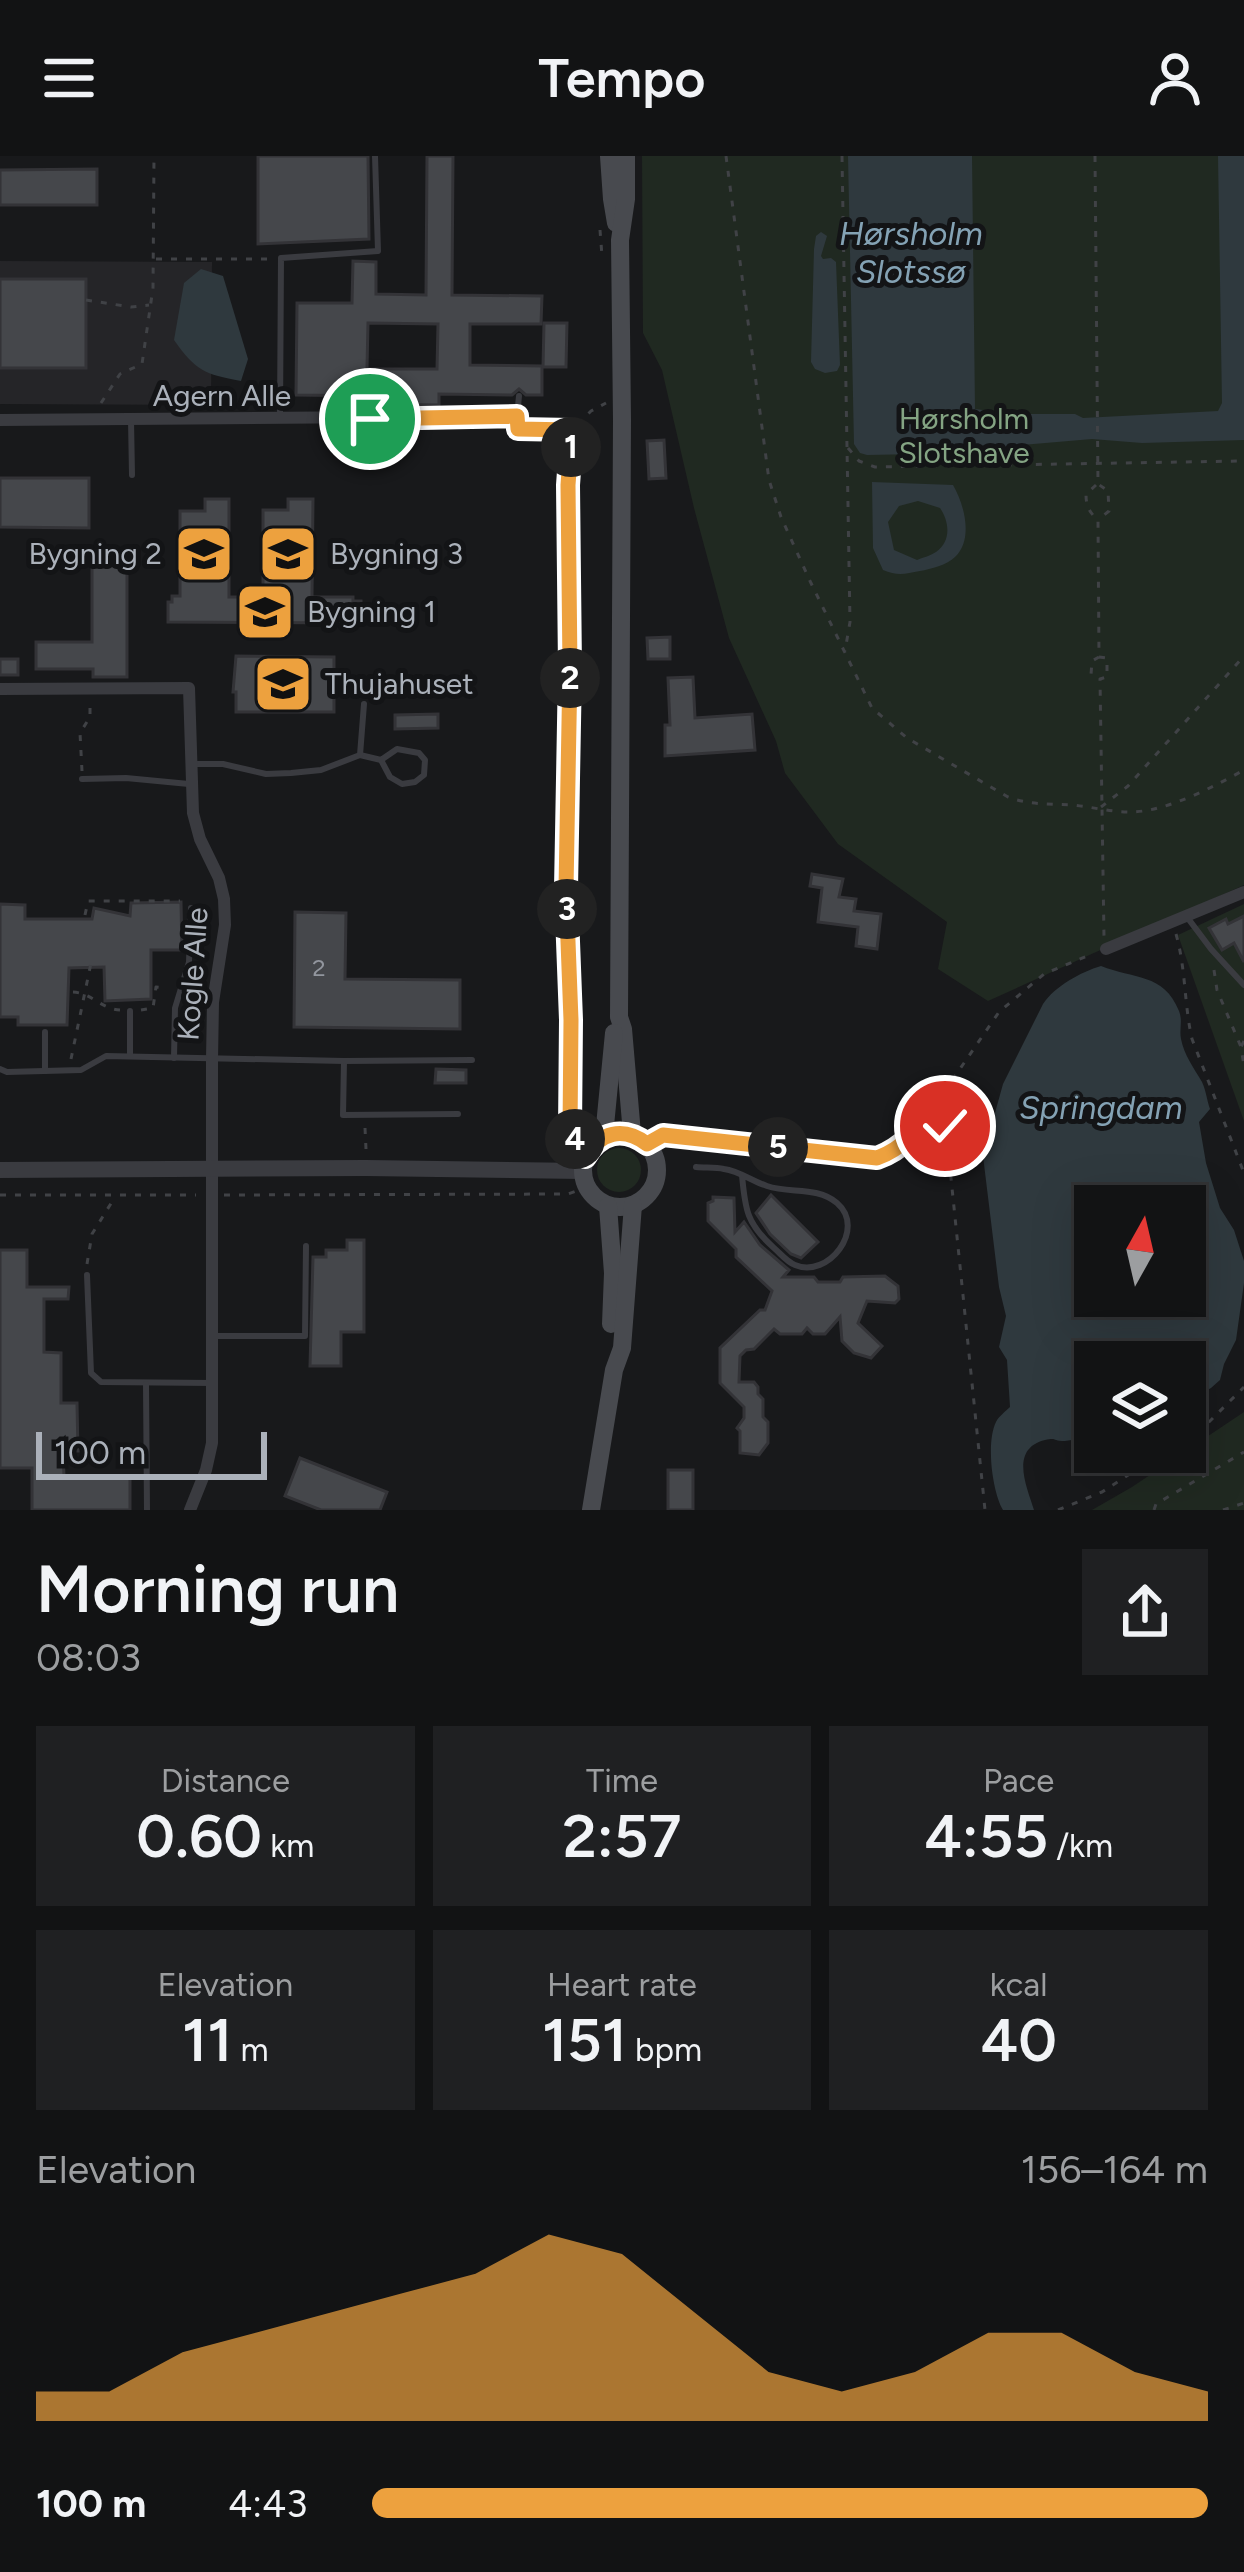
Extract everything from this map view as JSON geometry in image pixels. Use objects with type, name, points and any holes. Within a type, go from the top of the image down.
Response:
[{"type":"main road","points":[[609,156],[620,240]]},
{"type":"main road","points":[[626,156],[620,240],[619,1017],[639,1139]]},
{"type":"main road","points":[[604,1136],[619,1017]]},
{"type":"main road","points":[[623,1132],[639,1139],[655,1156],[656,1181],[633,1205],[608,1206],[596,1199],[585,1172],[592,1145],[604,1136],[623,1132]]},
{"type":"main road","points":[[591,1510],[614,1370],[622,1348],[633,1205]]},
{"type":"main road","points":[[608,1206],[613,1273],[609,1346],[614,1370]]},
{"type":"street","name":"Agern Alle","points":[[0,420],[517,416]]},
{"type":"street","name":"Kogle Alle","points":[[0,689],[188,688],[193,813],[219,878],[225,925],[213,1002],[212,1443],[190,1510]]},
{"type":"street","points":[[1105,943],[1172,923],[1244,892]]},
{"type":"street","points":[[0,1170],[585,1172]]},
{"type":"lane","points":[[280,420],[280,258],[378,251],[375,156]]},
{"type":"lane","points":[[517,416],[519,396]]},
{"type":"lane","points":[[131,420],[132,476]]},
{"type":"lane","points":[[360,754],[364,704]]},
{"type":"lane","points":[[191,764],[291,773],[321,770],[360,754],[381,760],[389,777],[402,784],[424,775],[425,760],[419,753],[397,748],[381,760]]},
{"type":"lane","points":[[82,779],[192,785]]},
{"type":"lane","points":[[175,1058],[175,1008],[189,962],[191,908]]},
{"type":"lane","points":[[1187,917],[1244,985]]},
{"type":"lane","points":[[130,1011],[130,1057]]},
{"type":"lane","points":[[45,1032],[45,1072]]},
{"type":"lane","points":[[0,1069],[68,1072],[106,1055],[472,1060]]},
{"type":"lane","points":[[344,1061],[343,1114],[458,1114]]},
{"type":"lane","points":[[696,1167],[727,1169],[742,1175],[769,1187],[817,1192],[837,1203],[847,1228],[844,1243],[830,1261],[808,1269],[791,1264],[755,1231],[747,1214],[742,1175]]},
{"type":"lane","points":[[213,1336],[304,1336],[306,1246]]},
{"type":"lane","points":[[87,1275],[91,1373],[101,1382],[213,1383]]},
{"type":"lane","points":[[146,1384],[148,1510]]},
{"type":"path","points":[[90,420],[120,374],[142,364],[153,260],[154,156]]},
{"type":"path","points":[[726,156],[769,480],[872,708],[907,738],[1022,802],[1131,812],[1171,803],[1244,770]]},
{"type":"path","points":[[842,156],[850,622],[844,652]]},
{"type":"path","points":[[1095,156],[1098,484]]},
{"type":"path","points":[[600,226],[602,271]]},
{"type":"path","points":[[153,260],[280,258]]},
{"type":"path","points":[[86,300],[150,305]]},
{"type":"path","points":[[0,1195],[568,1194],[585,1172],[570,1130],[568,485],[572,430],[607,402]]},
{"type":"path","points":[[517,416],[518,429],[572,430]]},
{"type":"path","points":[[370,419],[371,454]]},
{"type":"path","points":[[847,447],[859,460],[875,467],[1244,461]]},
{"type":"path","points":[[1098,484],[1108,490],[1110,499],[1109,511],[1098,520]]},
{"type":"path","points":[[1098,484],[1086,494],[1090,514],[1098,520]]},
{"type":"path","points":[[1098,520],[1099,657]]},
{"type":"path","points":[[1102,807],[1128,786],[1244,656]]},
{"type":"path","points":[[1099,657],[1108,662],[1107,677],[1100,679],[1091,675],[1092,661],[1099,657]]},
{"type":"path","points":[[639,1139],[663,1135],[877,1158],[914,1136],[999,1012],[1044,974],[1105,943],[1100,679]]},
{"type":"path","points":[[82,779],[80,733],[90,717],[90,688]]},
{"type":"path","points":[[85,915],[88,901],[186,901],[191,908]]},
{"type":"path","points":[[1172,923],[1185,972],[1192,1039],[1244,1173]]},
{"type":"path","points":[[1211,949],[1216,990],[1242,1044],[1244,1066]]},
{"type":"path","points":[[68,1072],[91,963]]},
{"type":"path","points":[[942,1097],[986,1510]]},
{"type":"path","points":[[87,1275],[92,1234],[116,1195]]},
{"type":"path","points":[[1206,1424],[1244,1387]]},
{"type":"path","points":[[1154,1510],[1156,1504],[1244,1452]]},
{"type":"path","points":[[1058,1510],[1102,1492],[1131,1473]]},
{"type":"path","points":[[1223,1510],[1244,1503]]},
{"type":"shaded area","points":[[0,261],[212,262],[211,405],[0,404]]},
{"type":"green space","name":"Hørsholm Slotshave","points":[[642,156],[1244,156],[1244,885],[988,1001],[938,969],[947,922],[838,844],[785,773],[776,741],[729,638],[662,370],[643,333]]},
{"type":"green space","points":[[1244,904],[1244,1121],[1178,935]]},
{"type":"green space","points":[[619,1148],[635,1154],[641,1170],[635,1186],[619,1192],[603,1186],[597,1170],[603,1154]]},
{"type":"green space","points":[[1244,1412],[1244,1510],[1092,1510],[1153,1473],[1206,1473],[1206,1437]]},
{"type":"water","name":"Hørsholm Slotssø","points":[[848,156],[972,156],[975,409],[1083,418],[1218,411],[1222,403],[1218,156],[1244,156],[1244,440],[1142,443],[1092,439],[918,454],[860,453],[854,444]]},
{"type":"water","points":[[821,232],[827,236],[821,256],[836,262],[840,365],[837,371],[825,373],[811,362],[814,249]]},
{"type":"water","points":[[201,269],[223,276],[248,359],[241,381],[202,370],[174,340],[184,283]]},
{"type":"water","points":[[872,482],[953,485],[966,531],[961,550],[952,560],[924,570],[893,573],[883,570],[873,548]],"holes":[[[918,501],[940,508],[947,531],[941,547],[917,560],[894,550],[888,522],[899,506]]]},
{"type":"water","name":"Springdam","points":[[1101,966],[1156,983],[1173,999],[1181,1018],[1182,1045],[1210,1109],[1199,1122],[1206,1163],[1244,1261],[1244,1283],[1236,1340],[1220,1380],[1206,1391],[1206,1341],[1074,1341],[1074,1439],[1049,1439],[1027,1452],[1023,1470],[1034,1510],[1003,1510],[991,1454],[996,1422],[1010,1407],[1007,1360],[999,1347],[1006,1316],[983,1156],[1003,1084],[1043,1004],[1077,976]]},
{"type":"building","points":[[258,156],[368,156],[369,239],[258,244]]},
{"type":"building","points":[[427,156],[453,156],[452,295],[542,296],[541,324],[470,324],[470,365],[542,366],[542,395],[526,395],[519,389],[512,395],[439,394],[439,405],[374,404],[374,396],[296,395],[297,303],[352,303],[353,261],[376,262],[376,294],[426,295]],"holes":[[[368,323],[438,324],[437,369],[367,369]]]},
{"type":"building","points":[[97,169],[97,205],[0,205],[0,170]]},
{"type":"building","points":[[0,279],[86,279],[86,368],[0,368]]},
{"type":"building","points":[[544,323],[567,323],[566,367],[543,367]]},
{"type":"building","points":[[664,440],[666,478],[649,479],[647,441]]},
{"type":"building","points":[[0,478],[89,478],[89,528],[0,527]]},
{"type":"building","points":[[205,499],[229,499],[229,597],[263,597],[263,510],[288,510],[288,499],[313,499],[312,597],[361,601],[361,623],[168,622],[168,602],[180,596],[180,511],[205,511]]},
{"type":"building","points":[[92,564],[127,564],[127,677],[93,677],[93,669],[36,669],[36,642],[92,642]]},
{"type":"building","points":[[670,637],[670,659],[648,659],[647,638]]},
{"type":"building","name":"Thujahuset","points":[[236,656],[334,657],[334,712],[236,712]]},
{"type":"building","points":[[0,659],[18,659],[18,675],[0,675]]},
{"type":"building","points":[[693,677],[695,718],[752,714],[755,750],[665,756],[665,725],[670,725],[668,678]]},
{"type":"building","points":[[438,714],[438,728],[395,729],[395,715]]},
{"type":"building","points":[[812,874],[843,879],[839,897],[856,899],[854,911],[881,914],[877,949],[856,946],[858,927],[818,922],[822,888],[810,886]]},
{"type":"building","points":[[181,902],[182,950],[151,950],[151,999],[105,1001],[104,967],[69,968],[67,1025],[18,1025],[18,1017],[0,1017],[0,904],[25,905],[25,919],[92,919],[94,908],[130,916],[131,903]]},
{"type":"building","points":[[295,912],[346,913],[345,979],[460,980],[460,1029],[294,1027]]},
{"type":"building","points":[[1244,916],[1244,962],[1234,943],[1222,950],[1209,928]]},
{"type":"building","points":[[436,1069],[466,1070],[466,1083],[435,1083]]},
{"type":"building","points":[[771,1195],[818,1242],[801,1258],[770,1234],[756,1213]]},
{"type":"building","points":[[713,1197],[734,1198],[735,1232],[744,1222],[760,1245],[789,1270],[783,1277],[840,1282],[843,1277],[885,1276],[898,1286],[895,1303],[867,1301],[858,1323],[882,1346],[871,1358],[854,1353],[842,1341],[840,1317],[825,1334],[813,1334],[807,1328],[802,1334],[780,1334],[774,1329],[740,1356],[739,1382],[754,1382],[758,1387],[768,1422],[768,1443],[759,1455],[740,1453],[737,1428],[744,1407],[720,1383],[720,1348],[765,1310],[772,1291],[736,1257],[736,1249],[708,1221],[708,1203]]},
{"type":"building","points":[[347,1240],[364,1240],[364,1332],[341,1332],[341,1366],[310,1366],[313,1257],[326,1257],[326,1250],[347,1250]]},
{"type":"building","points":[[0,1250],[27,1250],[27,1287],[69,1287],[68,1299],[44,1299],[44,1352],[61,1353],[61,1403],[77,1403],[78,1451],[63,1451],[64,1476],[130,1476],[130,1510],[32,1510],[32,1468],[0,1468]]},
{"type":"building","points":[[300,1458],[387,1492],[380,1510],[321,1510],[285,1496]]},
{"type":"building","points":[[668,1470],[693,1470],[693,1510],[668,1510]]},
{"type":"place","name":"Bygning 2","points":[[204,554]]},
{"type":"place","name":"Bygning 3","points":[[288,554]]},
{"type":"place","name":"Bygning 1","points":[[265,612]]},
{"type":"place","name":"Thujahuset","points":[[283,684]]},
{"type":"route","points":[[370,419],[517,416],[518,429],[572,430],[566,889],[570,1130],[585,1157],[604,1136],[623,1132],[647,1144],[663,1135],[877,1158],[914,1136],[942,1097],[945,1126]]}]
